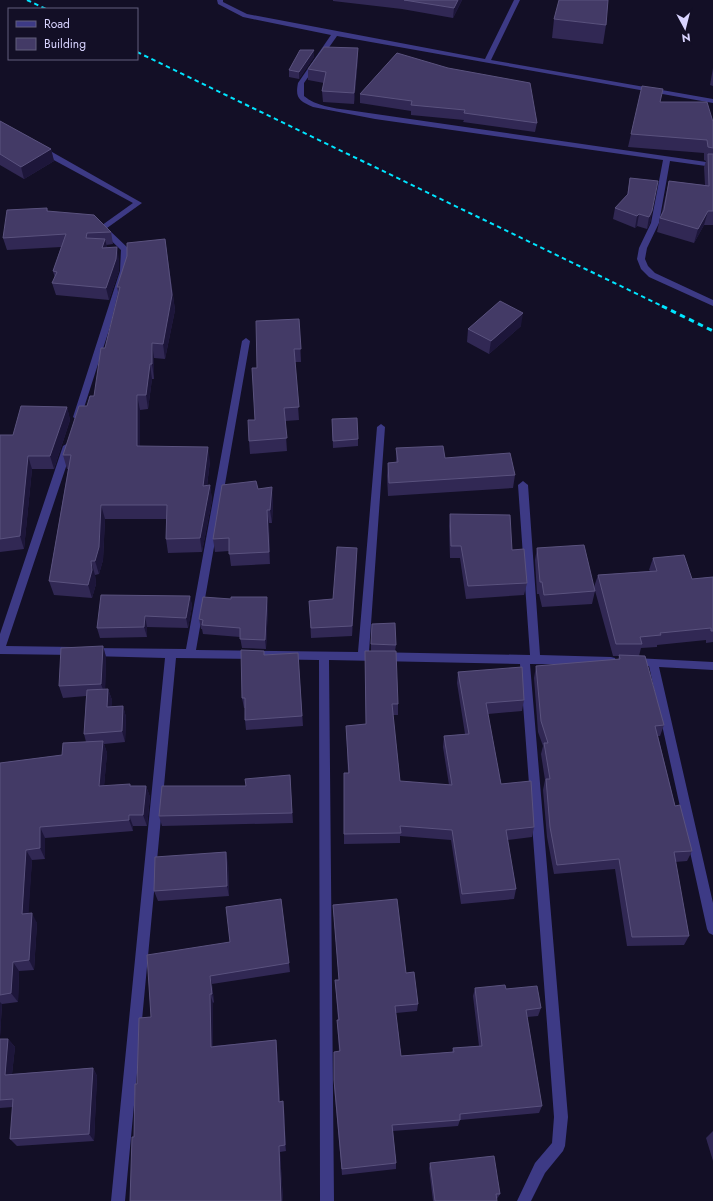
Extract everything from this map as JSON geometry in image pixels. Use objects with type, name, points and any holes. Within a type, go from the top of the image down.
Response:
[{"type":"street","points":[[220,0],[220,3],[245,16],[487,62],[713,101]]},
{"type":"street","points":[[487,62],[517,0]]},
{"type":"street","points":[[335,34],[301,83],[299,92],[302,99],[311,104],[327,109],[375,117],[713,165]]},
{"type":"street","points":[[34,146],[138,202],[102,228],[125,249],[124,271],[0,649],[190,654],[653,662],[713,666]]},
{"type":"street","points":[[667,159],[654,224],[643,248],[641,259],[644,267],[652,275],[713,303]]},
{"type":"street","points":[[190,654],[246,341]]},
{"type":"street","points":[[363,657],[381,427]]},
{"type":"street","points":[[523,485],[530,660],[560,1117],[558,1146],[540,1168],[524,1201]]},
{"type":"street","points":[[118,1201],[171,653]]},
{"type":"street","points":[[324,656],[327,1201]]},
{"type":"street","points":[[653,662],[713,929]]},
{"type":"building","points":[[404,0],[458,0],[454,8]]},
{"type":"building","points":[[559,0],[608,0],[606,25],[554,19]]},
{"type":"building","points":[[324,47],[358,48],[354,93],[322,91],[326,72],[308,69]]},
{"type":"building","points":[[300,50],[314,50],[299,72],[289,70]]},
{"type":"building","points":[[397,53],[448,68],[530,83],[537,123],[464,113],[465,110],[411,105],[412,101],[360,94]]},
{"type":"building","points":[[642,86],[663,89],[660,102],[707,102],[713,122],[713,148],[708,147],[707,140],[631,134]]},
{"type":"building","points":[[0,121],[51,149],[21,167],[0,154]]},
{"type":"building","points":[[708,154],[713,154],[713,211],[708,211],[698,229],[660,218],[664,210],[669,181],[709,186]]},
{"type":"building","points":[[630,178],[658,181],[652,211],[649,217],[639,214],[637,216],[615,208],[628,194]]},
{"type":"building","points":[[47,208],[47,211],[94,215],[111,232],[87,233],[86,238],[105,239],[102,248],[117,247],[116,259],[106,288],[52,283],[57,272],[53,271],[66,234],[3,238],[7,210]]},
{"type":"building","points":[[165,239],[172,295],[163,344],[152,343],[152,364],[150,364],[146,395],[137,395],[137,446],[208,447],[203,486],[210,485],[200,538],[166,539],[167,505],[101,505],[99,547],[95,561],[91,561],[92,570],[88,585],[49,581],[71,455],[63,455],[79,406],[87,406],[90,396],[94,396],[101,348],[105,348],[120,287],[117,287],[127,256],[127,243]]},
{"type":"building","points":[[500,301],[523,313],[491,341],[468,329]]},
{"type":"building","points":[[299,319],[301,349],[294,349],[299,407],[284,408],[287,438],[249,441],[248,420],[255,420],[252,368],[257,368],[256,321]]},
{"type":"building","points":[[21,406],[67,407],[50,456],[28,456],[20,536],[0,539],[0,435],[13,435]]},
{"type":"building","points":[[357,418],[358,439],[333,441],[332,419]]},
{"type":"building","points":[[443,446],[445,458],[510,453],[515,475],[389,483],[388,463],[398,462],[396,448]]},
{"type":"building","points":[[256,481],[258,489],[272,487],[270,510],[267,510],[269,552],[229,554],[229,538],[213,539],[222,485]]},
{"type":"building","points":[[450,514],[510,515],[512,550],[524,549],[527,583],[468,586],[461,546],[451,546]]},
{"type":"building","points":[[584,545],[595,591],[544,595],[542,582],[540,582],[537,548]]},
{"type":"building","points":[[337,547],[357,548],[352,626],[311,628],[309,601],[333,599]]},
{"type":"building","points":[[684,555],[692,579],[713,577],[713,631],[711,631],[711,628],[660,633],[661,635],[640,637],[642,644],[616,644],[598,575],[657,571],[653,558]]},
{"type":"building","points":[[101,595],[190,596],[186,618],[145,616],[144,627],[97,628]]},
{"type":"building","points":[[203,597],[231,599],[231,597],[267,597],[265,640],[240,639],[240,628],[202,625],[203,620],[199,619]]},
{"type":"building","points":[[395,623],[396,645],[371,644],[372,624]]},
{"type":"building","points":[[103,646],[101,684],[59,686],[61,648]]},
{"type":"building","points":[[241,650],[264,651],[264,655],[298,653],[302,716],[245,720],[245,698],[242,698]]},
{"type":"building","points":[[365,651],[396,651],[398,704],[392,704],[400,781],[452,785],[444,736],[469,734],[458,672],[522,667],[524,700],[486,703],[501,784],[531,781],[534,827],[506,830],[516,889],[462,894],[452,830],[400,826],[401,833],[344,834],[344,773],[349,773],[346,726],[366,724]]},
{"type":"building","points":[[619,655],[645,656],[664,725],[655,726],[675,806],[680,805],[692,851],[674,852],[689,936],[632,937],[619,859],[557,865],[550,827],[546,779],[550,779],[544,743],[548,743],[541,721],[536,666],[620,659]]},
{"type":"building","points":[[108,689],[107,707],[123,706],[122,731],[84,734],[87,690]]},
{"type":"building","points":[[103,741],[99,786],[130,784],[130,786],[146,786],[143,815],[129,815],[129,820],[40,827],[40,848],[26,850],[22,914],[32,913],[29,960],[13,962],[11,993],[0,995],[0,763],[62,755],[63,743]]},
{"type":"building","points":[[290,775],[292,813],[159,816],[162,786],[246,786],[245,779]]},
{"type":"building","points":[[226,852],[227,886],[154,891],[155,857]]},
{"type":"building","points":[[281,899],[289,963],[210,976],[212,994],[210,994],[211,1047],[276,1040],[279,1102],[283,1101],[285,1145],[279,1146],[281,1201],[130,1201],[132,1137],[134,1137],[135,1084],[137,1084],[139,1018],[151,1017],[147,955],[230,942],[226,907]]},
{"type":"building","points":[[397,899],[406,973],[414,972],[418,1004],[395,1006],[401,1056],[454,1052],[453,1048],[482,1046],[475,988],[505,985],[506,989],[537,986],[541,1008],[526,1010],[542,1106],[460,1114],[460,1120],[392,1125],[396,1163],[342,1169],[334,1080],[334,1052],[340,1051],[335,980],[339,980],[333,905]]},
{"type":"building","points":[[0,1039],[8,1039],[5,1075],[93,1068],[89,1134],[10,1139],[13,1099],[0,1100]]},
{"type":"building","points":[[494,1156],[500,1194],[496,1194],[497,1201],[435,1201],[430,1163]]},
{"type":"railway","points":[[27,0],[44,8]]},
{"type":"railway","points":[[138,52],[664,307]]},
{"type":"railway","points":[[662,306],[713,331]]}]
